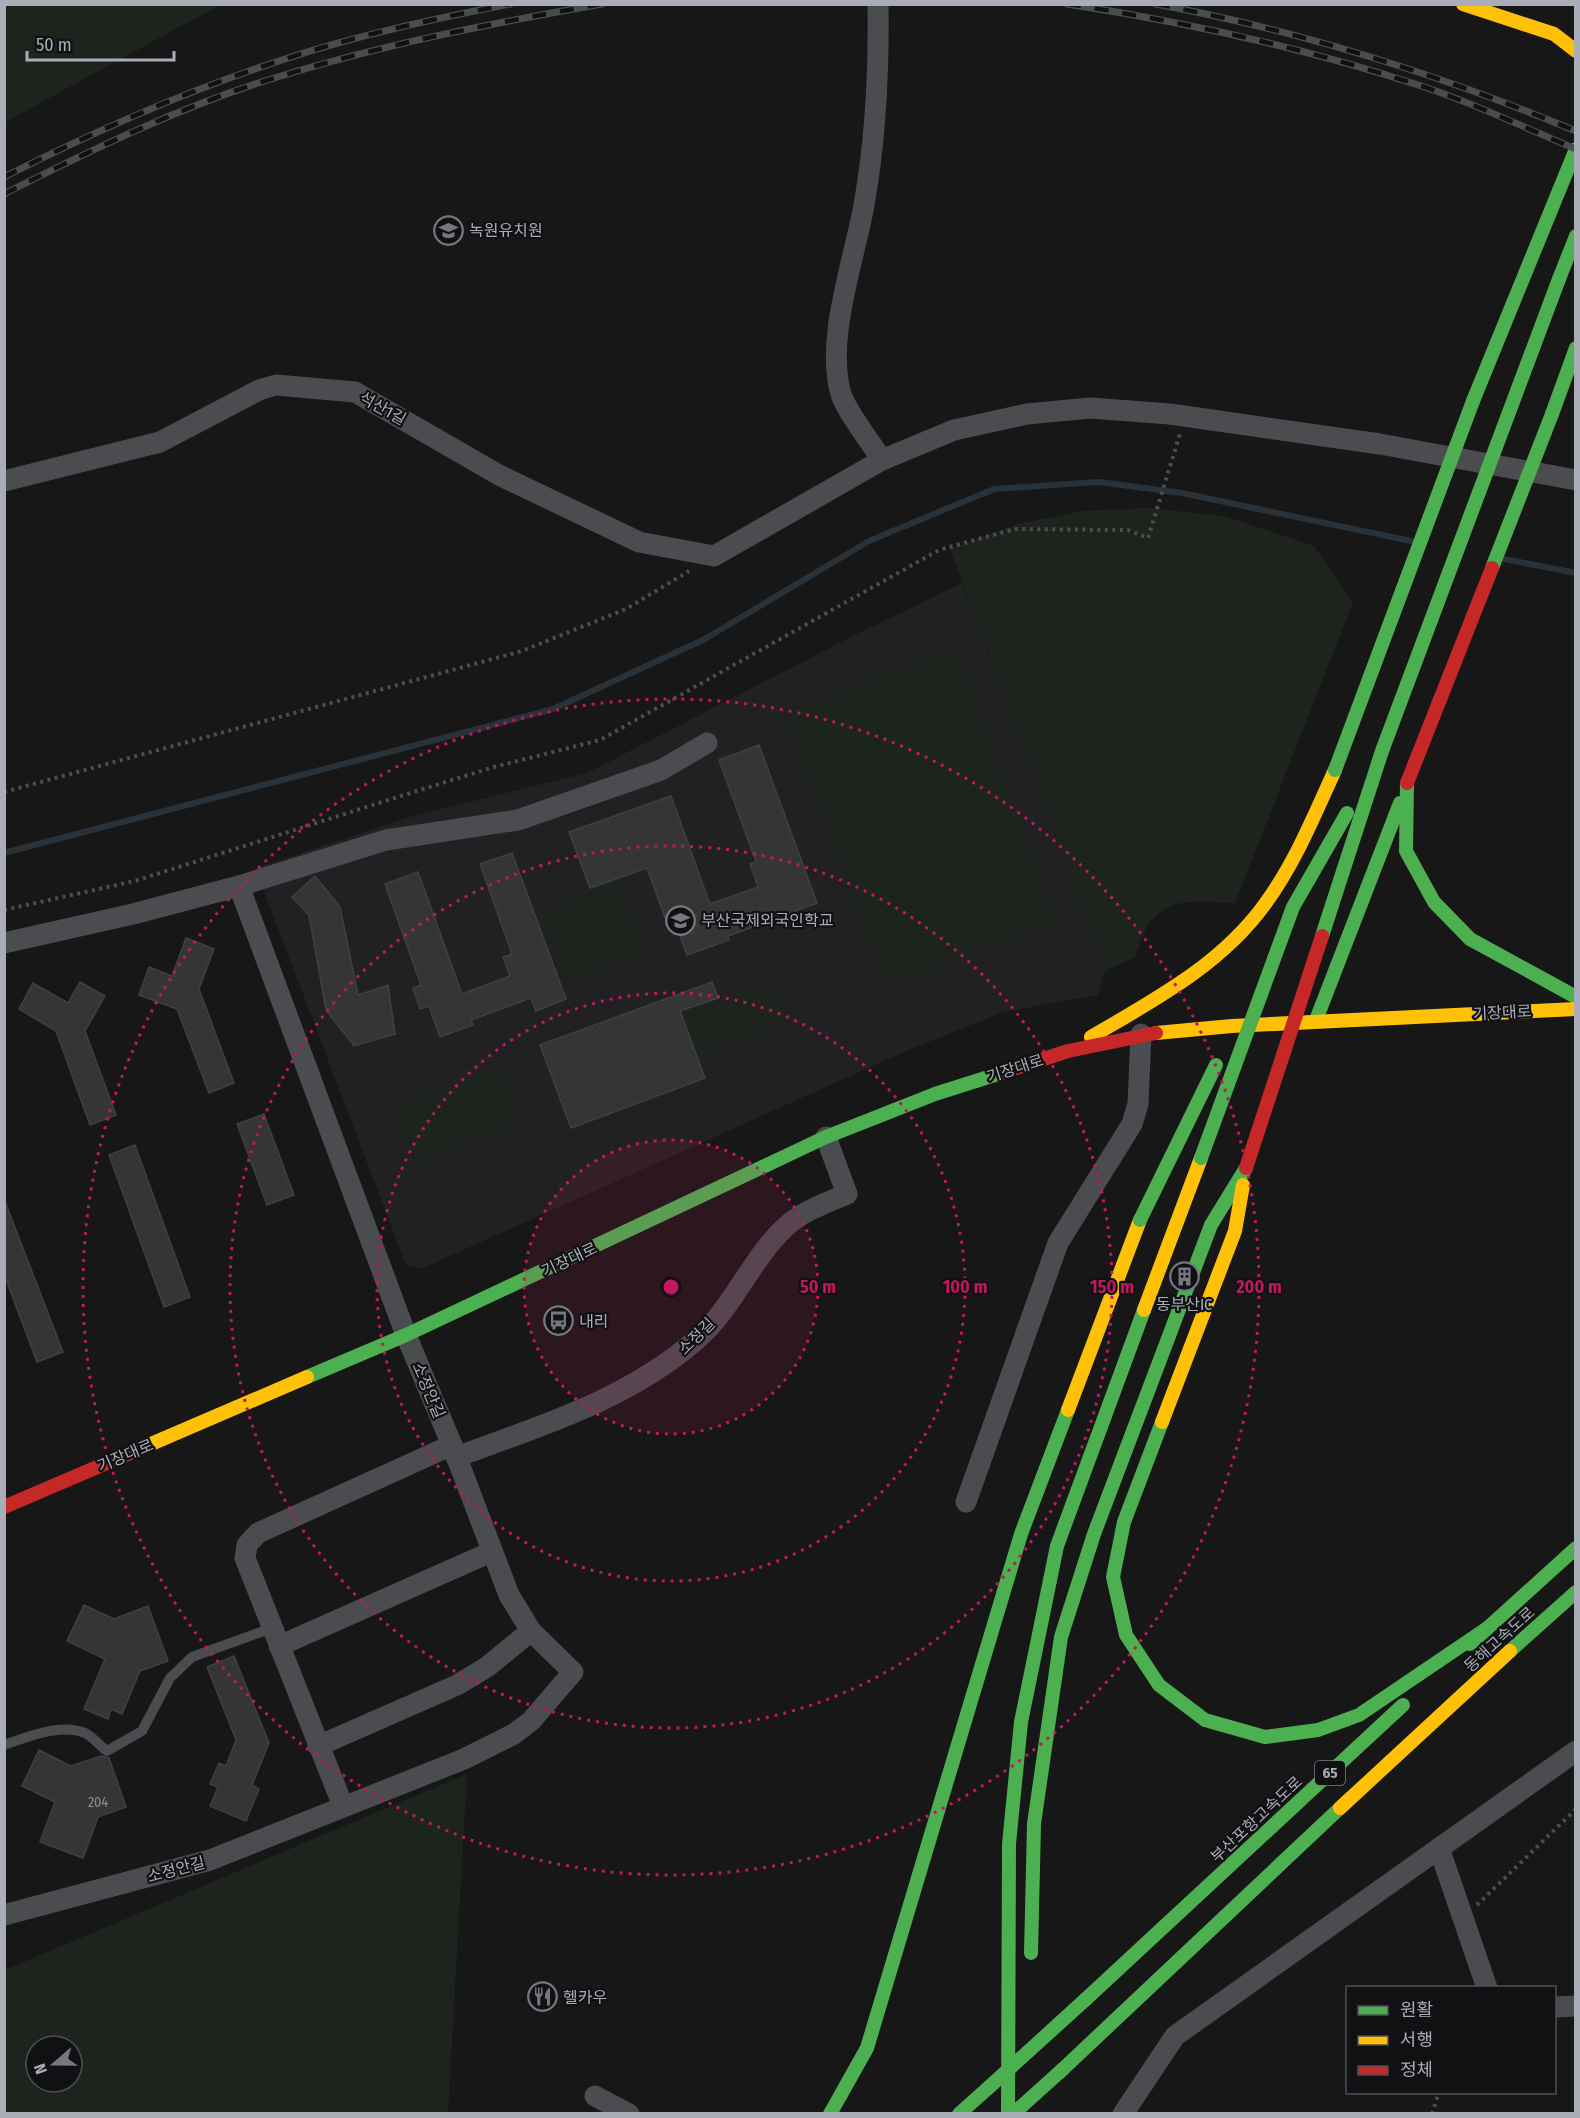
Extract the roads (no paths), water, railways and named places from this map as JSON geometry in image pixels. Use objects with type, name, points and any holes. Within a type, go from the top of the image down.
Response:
[{"type":"main road","points":[[1463,4],[1554,34],[1575,51]]},
{"type":"main road","points":[[1554,34],[1575,29]]},
{"type":"main road","points":[[1258,959],[1335,770],[1473,401],[1575,149]]},
{"type":"main road","points":[[1486,1629],[1359,1716],[1318,1730],[1265,1737],[1205,1720],[1159,1685],[1126,1635],[1113,1577],[1124,1521],[1235,1231],[1246,1168],[1382,751],[1575,236]]},
{"type":"main road","points":[[1316,1020],[1552,414],[1575,348]]},
{"type":"main road","points":[[830,2114],[867,2048],[1021,1534],[1140,1220],[1293,907],[1382,751]]},
{"type":"main road","points":[[1068,1051],[1158,997],[1210,961],[1251,923],[1288,869],[1335,770]]},
{"type":"main road","points":[[1407,783],[1406,851],[1434,902],[1470,939],[1575,997]]},
{"type":"main road","points":[[1008,2114],[1009,1844],[1023,1711],[1057,1546],[1293,907]]},
{"type":"main road","name":"기장대로","points":[[4,1507],[406,1335],[826,1137],[935,1094],[1068,1051],[1141,1034],[1234,1020],[1316,1020],[1575,1009]]},
{"type":"main road","points":[[1030,1971],[1034,1824],[1061,1637],[1094,1534],[1211,1225],[1246,1168]]},
{"type":"main road","name":"부산포항고속도로","points":[[959,2114],[1575,1548]]},
{"type":"main road","name":"동해고속도로","points":[[1013,2114],[1444,1710],[1575,1592]]},
{"type":"main road","points":[[1030,2030],[1030,2114]]},
{"type":"street","points":[[878,4],[873,114],[865,203],[836,344],[836,371],[841,397],[882,460],[954,430],[1027,414],[1090,408],[1185,416],[1380,444],[1575,480]]},
{"type":"street","name":"석산1길","points":[[4,481],[160,442],[259,390],[276,385],[355,392],[499,475],[639,542],[714,556],[882,460]]},
{"type":"street","points":[[4,943],[133,914],[239,886],[386,840],[518,820],[661,770],[707,743]]},
{"type":"street","name":"소정안길","points":[[4,1915],[210,1860],[490,1748],[531,1721],[573,1672],[531,1631],[509,1595],[454,1451],[406,1335],[239,886]]},
{"type":"street","points":[[966,1502],[1058,1243],[1132,1124],[1138,1104],[1141,1034]]},
{"type":"street","name":"소정길","points":[[454,1451],[609,1398],[644,1379],[699,1339],[780,1232],[807,1212],[847,1194],[826,1137]]},
{"type":"street","points":[[342,1806],[245,1558],[251,1538],[258,1533],[454,1451]]},
{"type":"street","points":[[275,1637],[491,1552]]},
{"type":"street","points":[[318,1746],[457,1685],[487,1668],[531,1631]]},
{"type":"street","points":[[1123,2114],[1175,2036],[1575,1750]]},
{"type":"street","points":[[1439,1848],[1486,1986]]},
{"type":"street","points":[[1556,2007],[1575,2006]]},
{"type":"street","points":[[595,2096],[629,2114]]},
{"type":"lane","points":[[4,1745],[35,1734],[66,1731],[85,1733],[107,1751],[142,1731],[170,1678],[192,1657],[275,1637]]},
{"type":"waterway","points":[[4,853],[553,709],[703,640],[869,541],[994,489],[1099,482],[1182,493],[1411,541]]},
{"type":"waterway","points":[[1504,559],[1576,573]]},
{"type":"railway","points":[[4,177],[142,112],[249,71],[368,35],[510,4]]},
{"type":"railway","points":[[4,194],[140,129],[245,87],[320,64],[400,44],[602,4]]},
{"type":"railway","points":[[1067,4],[1155,19],[1329,58],[1455,98],[1576,149]]},
{"type":"railway","points":[[1156,4],[1317,41],[1474,91],[1576,131]]},
{"type":"place","name":"녹원유치원","points":[[448,230]]},
{"type":"place","name":"부산국제외국인학교","points":[[680,920]]},
{"type":"place","name":"동부산IC","points":[[1184,1276]]},
{"type":"place","name":"내리","points":[[558,1321]]},
{"type":"place","name":"헬카우","points":[[542,1997]]}]
